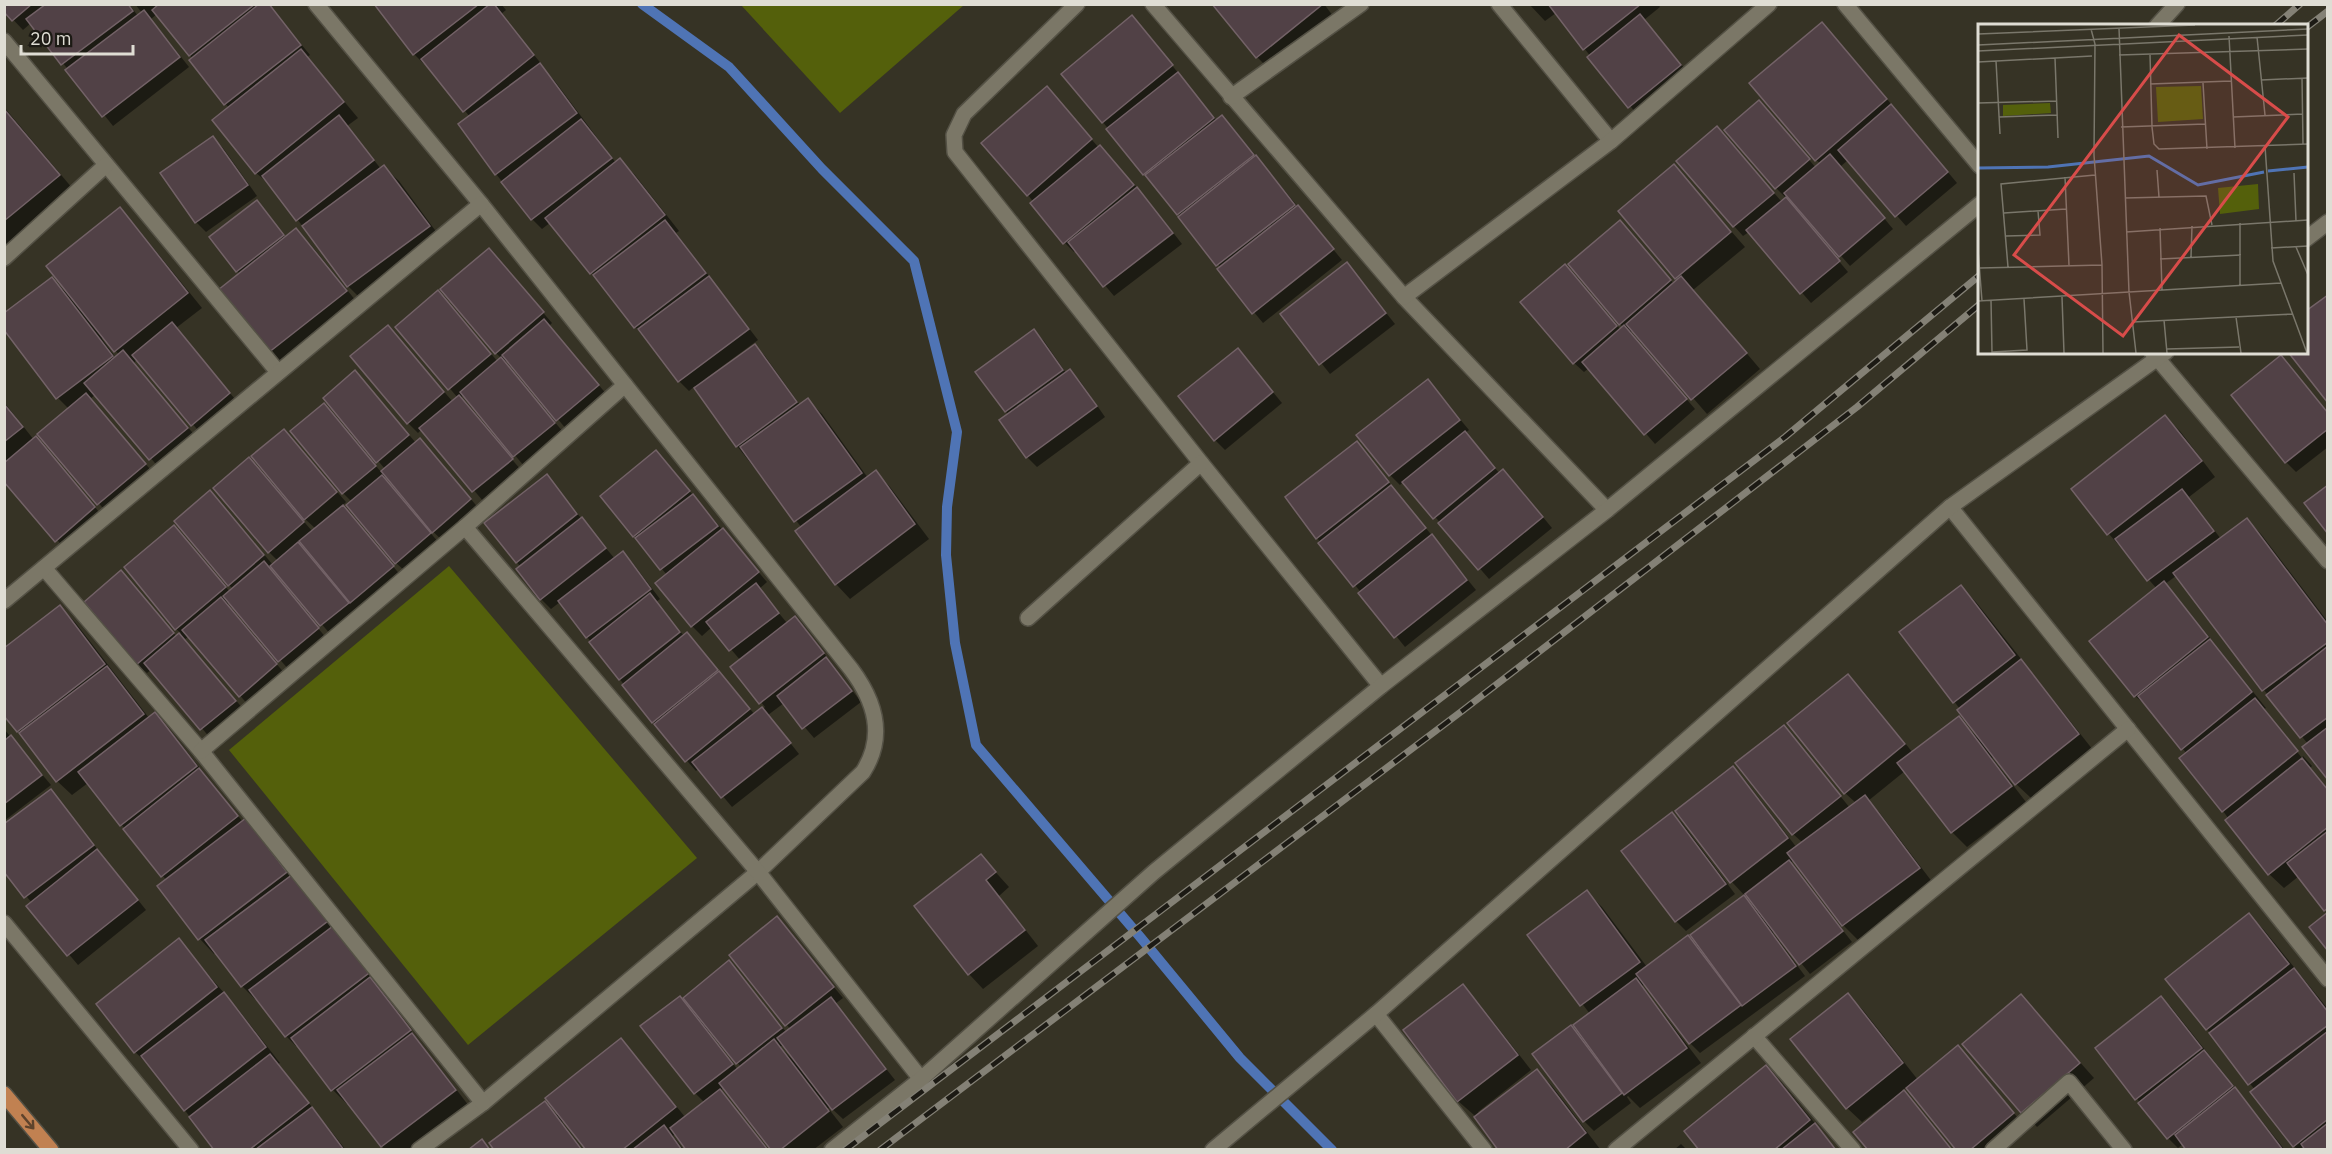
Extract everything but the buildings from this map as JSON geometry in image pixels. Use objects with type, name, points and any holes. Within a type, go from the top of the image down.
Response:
[{"type":"main road","points":[[4,1094],[51,1149]]},
{"type":"street","points":[[316,4],[481,204],[851,669],[862,684],[874,713],[876,738],[873,757],[863,772],[758,872],[483,1103],[419,1149]]},
{"type":"street","points":[[1077,4],[964,114],[954,135],[955,152],[1381,686]]},
{"type":"street","points":[[1153,4],[1404,297],[1607,510]]},
{"type":"street","points":[[1231,96],[1361,4]]},
{"type":"street","points":[[1499,4],[1611,141]]},
{"type":"street","points":[[1404,297],[1611,141],[1769,4]]},
{"type":"street","points":[[1845,4],[1978,164]]},
{"type":"street","points":[[2159,24],[2177,4]]},
{"type":"street","points":[[4,41],[278,372]]},
{"type":"street","points":[[4,258],[106,165]]},
{"type":"street","points":[[4,601],[481,204]]},
{"type":"street","points":[[832,1149],[921,1079],[1154,872],[1381,686],[1607,510],[1978,206]]},
{"type":"street","points":[[2308,238],[2328,222]]},
{"type":"street","points":[[1213,1149],[1376,1014],[1950,507],[2159,355],[2328,561]]},
{"type":"street","points":[[201,751],[465,528],[625,385]]},
{"type":"street","points":[[1028,618],[1201,463]]},
{"type":"street","points":[[1950,507],[2328,979]]},
{"type":"street","points":[[465,528],[758,872],[921,1079]]},
{"type":"street","points":[[44,568],[201,751],[483,1103]]},
{"type":"street","points":[[1616,1149],[2128,729]]},
{"type":"street","points":[[4,923],[191,1149]]},
{"type":"street","points":[[1376,1014],[1484,1149]]},
{"type":"street","points":[[1754,1036],[1853,1149]]},
{"type":"street","points":[[1993,1149],[2069,1082],[2124,1149]]},
{"type":"green space","points":[[741,5],[964,5],[840,113]]},
{"type":"green space","points":[[449,566],[697,858],[468,1045],[229,750]]},
{"type":"waterway","points":[[642,4],[729,67],[822,169],[914,261],[957,432],[947,507],[946,555],[955,643],[976,745],[1240,1058],[1332,1150]]},
{"type":"railway","points":[[2277,24],[2300,4]]},
{"type":"railway","points":[[2308,26],[2328,11]]},
{"type":"railway","points":[[845,1150],[1785,437],[1978,277]]},
{"type":"railway","points":[[880,1150],[1462,711],[1857,407],[1978,306]]}]
